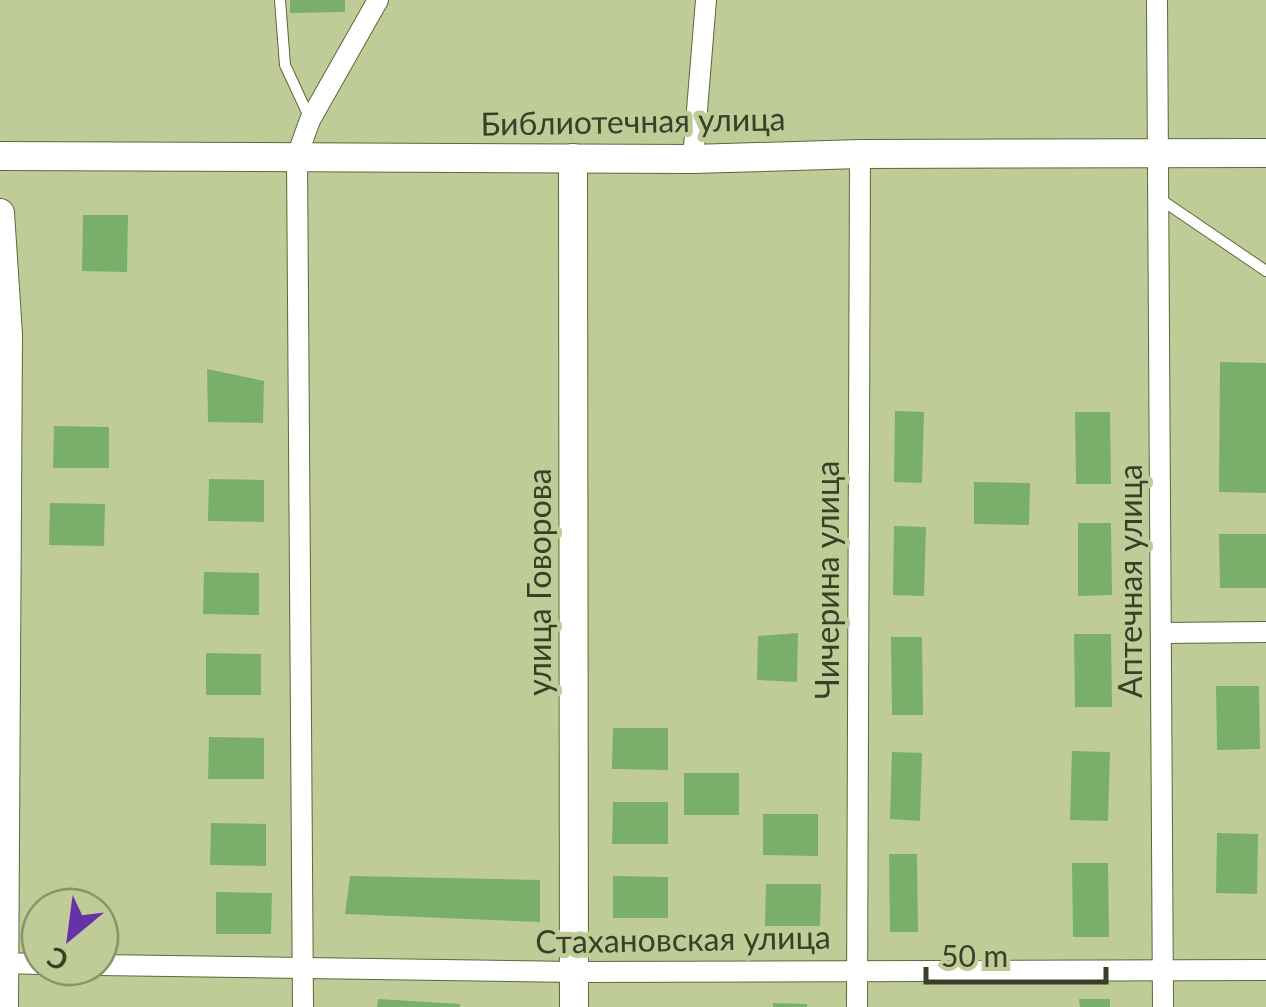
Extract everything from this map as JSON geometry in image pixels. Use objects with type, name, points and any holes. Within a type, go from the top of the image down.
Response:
[{"type":"street","points":[[303,1007],[297,156],[310,120],[378,0]]},
{"type":"street","points":[[693,159],[706,0]]},
{"type":"street","name":"Аптечная улица","points":[[1157,0],[1163,1007]]},
{"type":"street","name":"Библиотечная улица","points":[[0,156],[693,159],[860,154],[1266,154]]},
{"type":"street","name":"Чичерина улица","points":[[857,1007],[860,154]]},
{"type":"street","name":"улица Говорова","points":[[574,158],[574,1007]]},
{"type":"street","points":[[0,213],[4,334],[4,1007]]},
{"type":"street","points":[[1162,634],[1266,632]]},
{"type":"street","name":"Стахановская улица","points":[[120,965],[576,972],[857,968],[1266,970]]},
{"type":"lane","points":[[280,0],[285,65],[310,120]]},
{"type":"lane","points":[[1158,198],[1266,272]]},
{"type":"building","points":[[290,0],[345,0],[345,12],[290,13]]},
{"type":"building","points":[[83,215],[128,215],[127,272],[82,271]]},
{"type":"building","points":[[1220,362],[1266,363],[1266,493],[1219,492]]},
{"type":"building","points":[[207,369],[264,381],[263,423],[208,422]]},
{"type":"building","points":[[895,411],[924,412],[922,483],[894,482]]},
{"type":"building","points":[[1075,412],[1110,412],[1111,484],[1076,484]]},
{"type":"building","points":[[54,426],[109,427],[109,468],[53,468]]},
{"type":"building","points":[[209,479],[264,480],[264,522],[208,521]]},
{"type":"building","points":[[974,482],[1030,483],[1029,525],[974,524]]},
{"type":"building","points":[[50,503],[105,504],[104,546],[49,545]]},
{"type":"building","points":[[1078,523],[1111,523],[1112,595],[1078,596]]},
{"type":"building","points":[[894,526],[926,527],[924,596],[893,595]]},
{"type":"building","points":[[1219,534],[1266,534],[1266,588],[1220,588]]},
{"type":"building","points":[[204,572],[259,573],[259,615],[203,614]]},
{"type":"building","points":[[798,633],[797,682],[757,680],[758,636]]},
{"type":"building","points":[[1074,634],[1111,634],[1112,707],[1075,707]]},
{"type":"building","points":[[891,637],[922,637],[923,715],[892,715]]},
{"type":"building","points":[[206,653],[261,654],[261,695],[206,695]]},
{"type":"building","points":[[1216,686],[1259,686],[1260,749],[1217,750]]},
{"type":"building","points":[[613,728],[668,728],[668,770],[612,769]]},
{"type":"building","points":[[209,737],[264,738],[264,779],[208,779]]},
{"type":"building","points":[[1072,751],[1110,752],[1108,821],[1070,820]]},
{"type":"building","points":[[892,752],[922,753],[920,821],[890,819]]},
{"type":"building","points":[[684,773],[739,773],[739,815],[684,815]]},
{"type":"building","points":[[613,802],[668,802],[668,844],[612,844]]},
{"type":"building","points":[[763,814],[818,814],[818,856],[763,855]]},
{"type":"building","points":[[211,823],[266,824],[266,866],[210,865]]},
{"type":"building","points":[[1217,833],[1258,834],[1257,894],[1216,893]]},
{"type":"building","points":[[889,854],[917,854],[918,932],[890,932]]},
{"type":"building","points":[[1072,863],[1108,863],[1109,937],[1073,937]]},
{"type":"building","points":[[350,876],[540,880],[540,922],[345,914]]},
{"type":"building","points":[[613,876],[668,877],[668,918],[613,918]]},
{"type":"building","points":[[766,884],[821,884],[820,926],[765,926]]},
{"type":"building","points":[[216,892],[272,893],[271,934],[216,934]]},
{"type":"building","points":[[378,999],[460,1004],[460,1007],[377,1007]]},
{"type":"building","points":[[1079,999],[1110,999],[1110,1007],[1080,1007]]},
{"type":"building","points":[[773,1003],[807,1004],[807,1007],[773,1007]]}]
